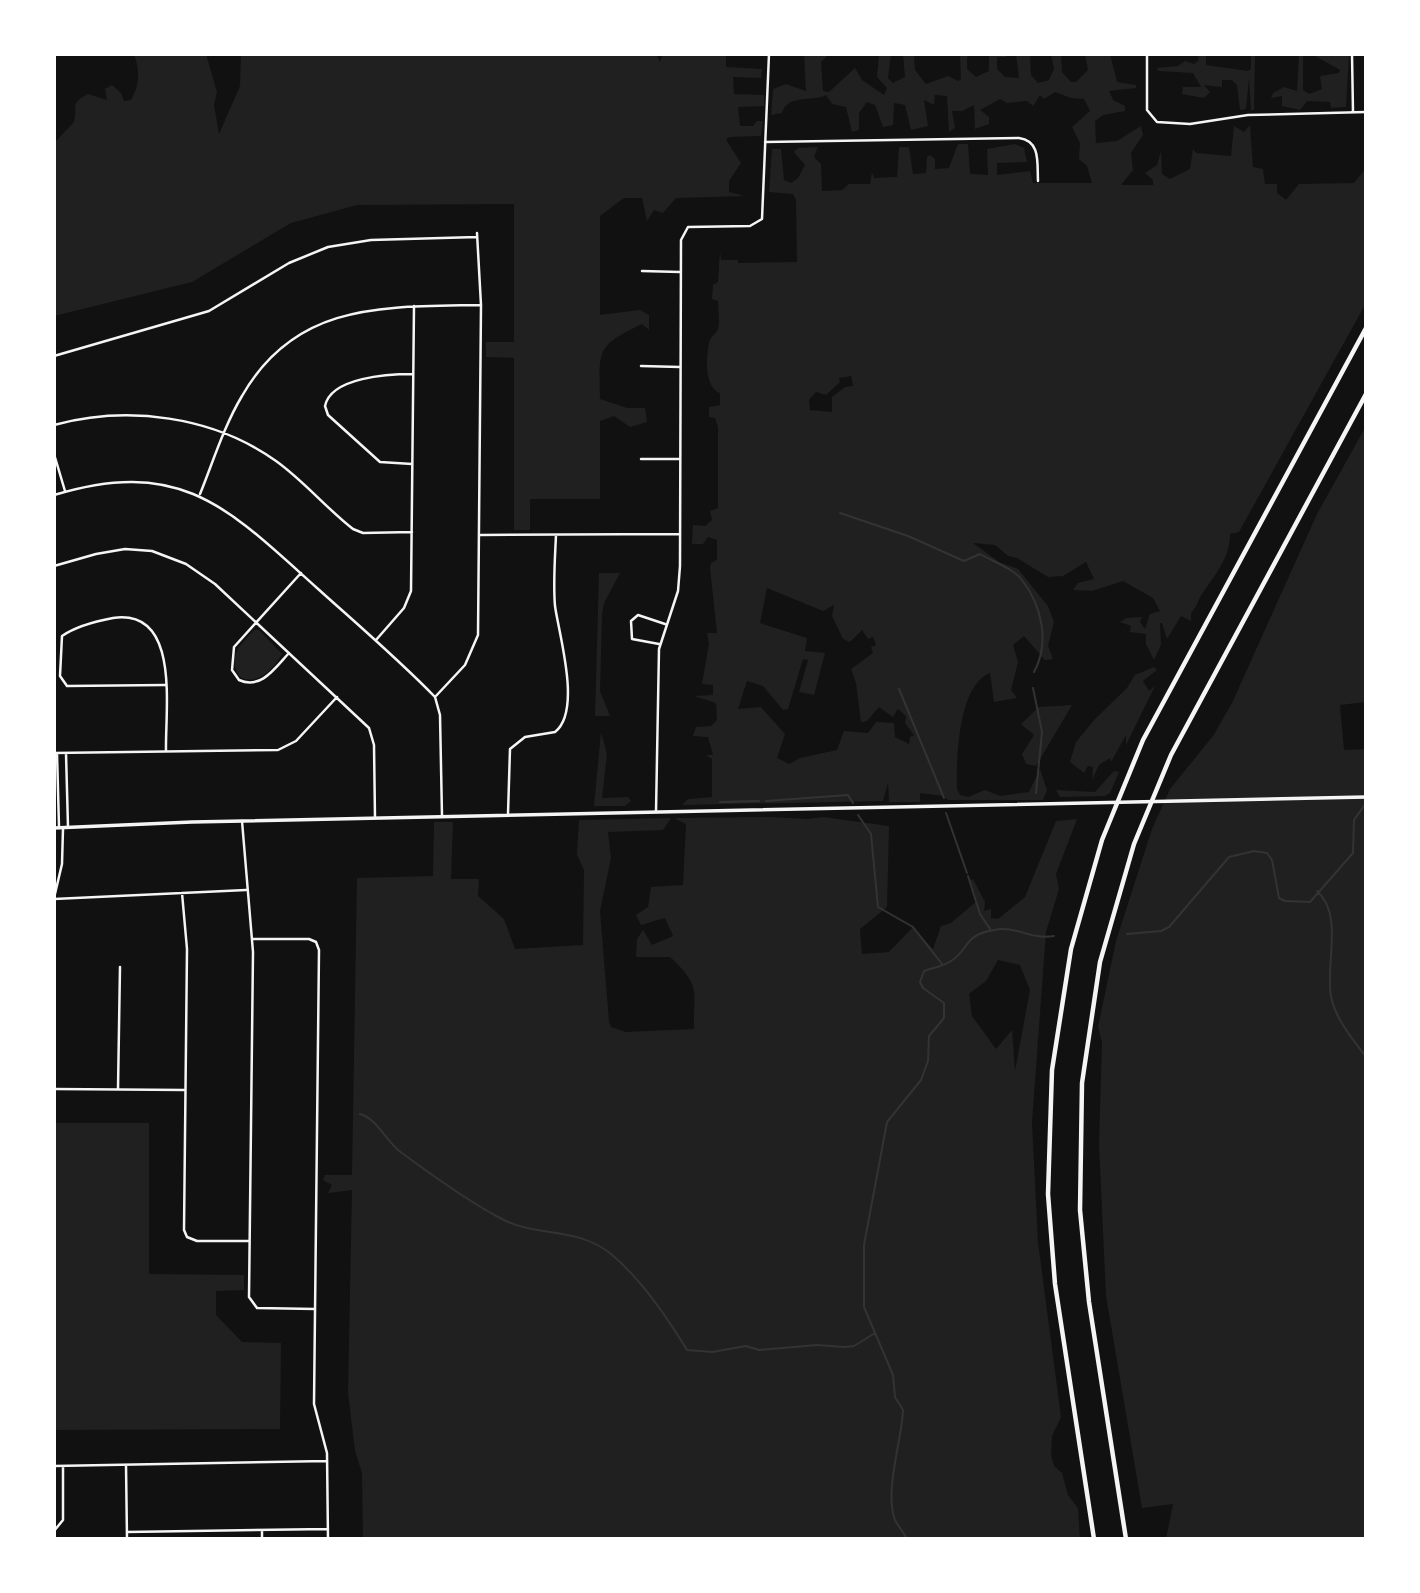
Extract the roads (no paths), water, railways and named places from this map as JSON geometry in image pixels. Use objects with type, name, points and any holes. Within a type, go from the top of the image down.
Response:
[{"type":"highway","points":[[1094,1539],[1054,1272],[1048,1137],[1054,1048],[1066,971],[1088,883],[1121,789],[1163,700],[1366,328]]},
{"type":"highway","points":[[1126,1539],[1084,1263],[1079,1128],[1085,1050],[1100,962],[1120,886],[1156,787],[1196,705],[1366,394]]},
{"type":"street","points":[[656,812],[659,644],[678,591],[682,235],[688,227],[759,223],[763,212],[769,54]]},
{"type":"street","points":[[1147,54],[1147,110],[1157,122],[1196,123],[1255,115],[1366,112]]},
{"type":"street","points":[[1352,54],[1353,112]]},
{"type":"street","points":[[765,142],[1019,138],[1030,140],[1035,147],[1038,181]]},
{"type":"street","points":[[54,356],[202,314],[237,297],[289,263],[328,247],[363,240],[477,235],[481,305],[479,622],[476,646],[465,665],[435,697]]},
{"type":"street","points":[[642,271],[680,271]]},
{"type":"street","points":[[200,495],[247,387],[264,365],[294,338],[316,325],[347,313],[414,306],[481,305]]},
{"type":"street","points":[[376,640],[410,597],[414,306]]},
{"type":"street","points":[[641,366],[680,367]]},
{"type":"street","points":[[412,464],[380,462],[328,415],[325,406],[331,394],[366,378],[413,373]]},
{"type":"street","points":[[54,425],[95,417],[129,415],[165,418],[225,434],[276,462],[353,529],[363,533],[412,532]]},
{"type":"street","points":[[54,454],[65,492]]},
{"type":"street","points":[[641,459],[680,459]]},
{"type":"street","points":[[54,495],[93,485],[130,482],[162,485],[200,495],[249,526],[435,697],[440,715],[442,816]]},
{"type":"street","points":[[480,535],[680,534]]},
{"type":"street","points":[[508,815],[510,749],[525,737],[555,732],[566,716],[566,660],[555,600],[556,535]]},
{"type":"street","points":[[54,566],[110,551],[139,550],[164,554],[207,577],[369,727],[373,738],[375,818]]},
{"type":"street","points":[[289,653],[261,681],[249,683],[239,680],[232,670],[232,654],[301,573]]},
{"type":"street","points":[[659,644],[632,639],[631,621],[638,615],[665,624]]},
{"type":"street","points":[[165,685],[67,686],[60,676],[61,639],[66,633],[120,618],[137,620],[150,628],[160,641],[164,656],[165,685],[166,751]]},
{"type":"street","points":[[246,890],[54,899],[62,864],[56,753],[283,749],[296,741],[337,697]]},
{"type":"street","points":[[61,827],[66,753]]},
{"type":"street","points":[[61,827],[442,816],[1365,797]]},
{"type":"street","points":[[242,821],[252,939],[249,1241],[252,1304],[257,1308],[315,1309]]},
{"type":"street","points":[[182,893],[187,949],[185,1234],[197,1241],[249,1241]]},
{"type":"street","points":[[252,939],[309,939],[318,945],[314,1404],[327,1461],[328,1539]]},
{"type":"street","points":[[118,1089],[120,967]]},
{"type":"street","points":[[54,1088],[185,1090]]},
{"type":"street","points":[[54,1466],[327,1461]]},
{"type":"street","points":[[126,1465],[127,1539]]},
{"type":"street","points":[[54,1531],[63,1520],[63,1466]]},
{"type":"street","points":[[127,1532],[328,1529]]},
{"type":"street","points":[[262,1530],[262,1539]]},
{"type":"street","points":[[193,1531],[194,1539]]},
{"type":"waterway","points":[[840,513],[908,536],[964,561],[980,554],[1018,576],[1035,601],[1042,625],[1042,649],[1034,672]]},
{"type":"waterway","points":[[1033,688],[1042,732],[1036,793]]},
{"type":"waterway","points":[[899,689],[944,798]]},
{"type":"waterway","points":[[766,801],[848,795],[853,803]]},
{"type":"waterway","points":[[720,802],[759,801]]},
{"type":"waterway","points":[[1127,934],[1161,931],[1169,927],[1229,857],[1254,851],[1267,853],[1272,860],[1279,898],[1285,901],[1310,902],[1353,853],[1354,820],[1366,803]]},
{"type":"waterway","points":[[946,813],[967,873]]},
{"type":"waterway","points":[[858,815],[871,834],[878,907],[913,927],[942,964]]},
{"type":"waterway","points":[[968,876],[980,914],[990,929]]},
{"type":"waterway","points":[[1317,891],[1325,901],[1332,927],[1330,984],[1333,1004],[1345,1028],[1366,1057]]},
{"type":"waterway","points":[[907,1539],[895,1520],[891,1495],[903,1410],[895,1397],[893,1375],[864,1307],[864,1245],[887,1122],[921,1080],[928,1061],[929,1036],[944,1018],[944,1003],[923,988],[920,982],[924,971],[951,961],[972,939],[984,932],[1002,929],[1037,936],[1054,936]]},
{"type":"waterway","points":[[360,1114],[372,1121],[402,1153],[487,1211],[514,1224],[584,1239],[611,1254],[652,1299],[687,1350],[712,1352],[746,1346],[759,1350],[817,1345],[844,1347],[854,1346],[875,1333]]}]
